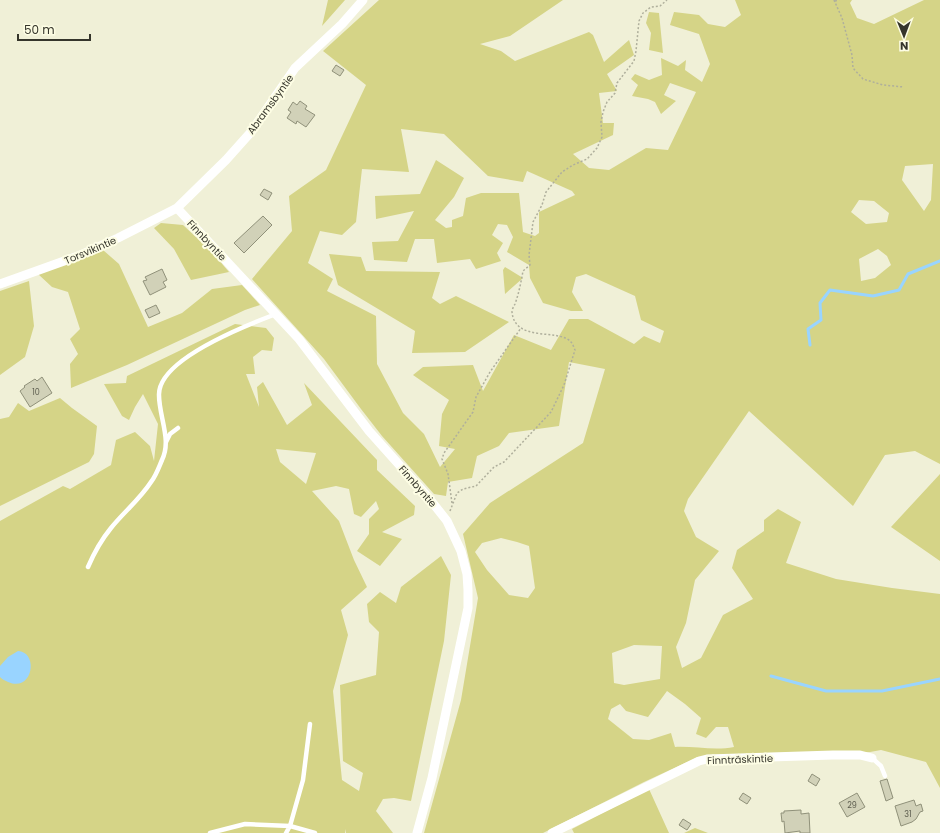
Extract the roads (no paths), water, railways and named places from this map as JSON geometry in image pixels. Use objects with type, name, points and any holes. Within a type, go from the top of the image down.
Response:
[{"type":"street","name":"Abramsbyntie","points":[[177,208],[226,160],[251,132],[295,68],[342,24],[363,0]]},
{"type":"street","name":"Torsvikintie","points":[[0,284],[78,256],[118,238],[177,208]]},
{"type":"street","name":"Finnbyntie","points":[[177,208],[299,340],[369,431],[419,486],[447,520],[461,552],[467,574],[468,608],[435,763],[417,833]]},
{"type":"street","name":"Finnträskintie","points":[[552,833],[642,788],[703,760],[833,756],[860,756],[872,758]]},
{"type":"lane","points":[[88,567],[110,529],[152,482],[165,452],[166,442],[159,394],[162,380],[178,363],[224,336],[243,326],[276,314]]},
{"type":"lane","points":[[166,442],[170,434],[178,428]]},
{"type":"lane","points":[[286,833],[290,826],[303,780],[310,724]]},
{"type":"lane","points":[[872,758],[881,766],[885,776]]},
{"type":"lane","points":[[210,833],[245,824],[290,826],[315,833]]},
{"type":"water","points":[[18,651],[25,653],[31,664],[28,677],[23,682],[16,684],[8,682],[0,677],[0,666],[8,657]]},
{"type":"waterway","points":[[810,345],[808,329],[821,320],[820,303],[830,290],[873,296],[899,290],[908,274],[940,261]]},
{"type":"waterway","points":[[771,676],[826,691],[882,691],[940,679]]}]
